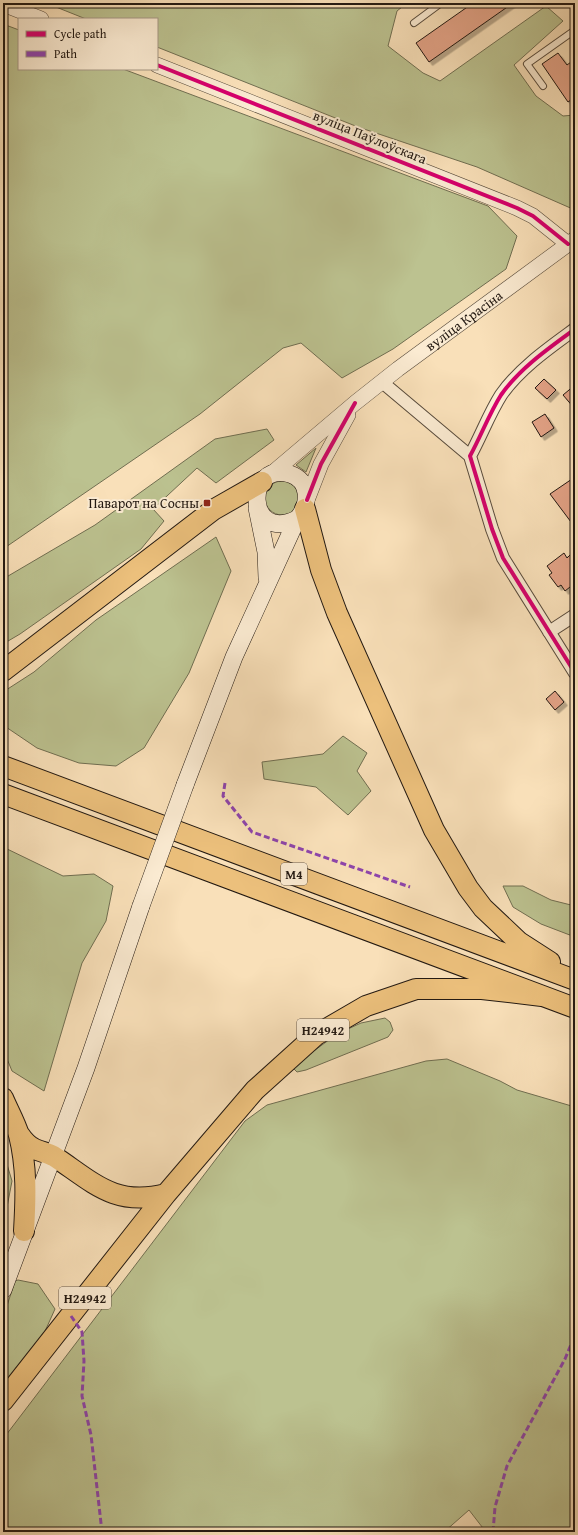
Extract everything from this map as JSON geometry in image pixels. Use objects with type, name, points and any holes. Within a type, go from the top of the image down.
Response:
[{"type":"highway","points":[[3,671],[213,510],[266,479]]},
{"type":"highway","points":[[303,509],[321,570],[337,614],[411,781],[438,837],[468,888],[483,908],[519,942],[575,979]]},
{"type":"highway","name":"М4","points":[[3,766],[575,979]]},
{"type":"highway","name":"М4","points":[[3,794],[575,1008]]},
{"type":"highway","name":"Н24942","points":[[3,1401],[166,1194],[255,1090],[316,1035],[366,1006],[416,989],[482,989],[542,996]]},
{"type":"highway","points":[[3,1098],[19,1134],[27,1144],[53,1156],[95,1185],[122,1196],[134,1199],[148,1199],[166,1194]]},
{"type":"highway","points":[[19,1134],[27,1190],[24,1231]]},
{"type":"main road","points":[[3,1290],[86,1068],[185,784],[234,657],[266,582],[303,509],[304,486],[298,478],[291,474],[281,473],[266,479],[256,493],[266,552],[266,582]]},
{"type":"main road","points":[[257,506],[260,513],[268,520],[278,524],[288,523],[303,509]]},
{"type":"street","points":[[3,4],[39,18]]},
{"type":"street","name":"вуліца Паўлоўскага","points":[[158,64],[517,208],[533,216],[571,242]]},
{"type":"street","name":"вуліца Красіна","points":[[266,479],[355,403],[382,382],[571,242]]},
{"type":"street","points":[[470,456],[491,413],[507,389],[517,377],[548,349],[575,329]]},
{"type":"street","points":[[382,382],[470,456],[492,529],[503,558],[575,673]]},
{"type":"street","name":"вуліца Красіна","points":[[303,509],[321,464],[355,403]]},
{"type":"street","points":[[549,632],[575,615]]},
{"type":"lane","points":[[414,23],[441,3]]},
{"type":"lane","points":[[543,86],[527,64],[575,30]]},
{"type":"green space","points":[[46,3],[407,3],[397,11],[388,46],[423,73],[440,81],[546,6],[563,21],[514,65],[536,96],[563,116],[575,115],[575,210],[477,167],[358,127],[158,47],[158,18],[84,18]]},
{"type":"green space","points":[[3,24],[18,30],[18,70],[126,70],[488,206],[517,236],[506,269],[393,349],[342,378],[301,343],[283,348],[200,414],[3,549]]},
{"type":"green space","points":[[267,429],[274,440],[216,483],[197,468],[153,509],[164,521],[141,549],[20,634],[3,644],[3,579],[95,525],[215,439]]},
{"type":"green space","points":[[316,448],[306,472],[296,465]]},
{"type":"green space","points":[[279,481],[285,481],[289,482],[296,488],[299,498],[298,505],[292,512],[285,515],[279,515],[275,514],[268,508],[265,501],[265,495],[266,491],[272,484]]},
{"type":"green space","points":[[216,537],[231,571],[189,673],[144,748],[116,766],[79,763],[37,748],[3,725],[3,692],[34,672],[96,620]]},
{"type":"green space","points":[[343,736],[367,753],[357,771],[371,791],[348,815],[316,787],[264,779],[262,762],[323,754]]},
{"type":"green space","points":[[3,847],[63,876],[94,874],[113,886],[106,921],[82,963],[44,1091],[12,1071],[3,1049]]},
{"type":"green space","points":[[503,886],[523,886],[551,900],[575,906],[575,937],[541,924],[513,907]]},
{"type":"green space","points":[[385,1018],[390,1022],[393,1030],[388,1037],[306,1070],[297,1072],[294,1069],[296,1064],[337,1034],[361,1023]]},
{"type":"green space","points":[[447,1059],[500,1081],[517,1090],[575,1107],[575,1532],[486,1532],[469,1510],[444,1532],[3,1532],[3,1439],[245,1121],[267,1105],[426,1061]]},
{"type":"green space","points":[[3,1151],[12,1181],[3,1228]]},
{"type":"green space","points":[[18,1280],[38,1284],[55,1309],[37,1349],[3,1388],[3,1318],[15,1281]]},
{"type":"building","points":[[473,3],[513,3],[429,62],[416,43]]},
{"type":"building","points":[[558,53],[567,65],[575,59],[575,97],[568,102],[542,64]]},
{"type":"building","points":[[544,379],[556,390],[547,399],[535,388]]},
{"type":"building","points":[[575,385],[575,409],[563,395]]},
{"type":"building","points":[[545,414],[554,428],[541,437],[532,422]]},
{"type":"building","points":[[572,479],[575,483],[574,526],[550,494]]},
{"type":"building","points":[[564,553],[567,558],[570,555],[575,561],[575,583],[565,591],[561,585],[558,587],[549,575],[552,573],[547,566]]},
{"type":"building","points":[[555,691],[564,702],[555,710],[546,699]]},
{"type":"marked path","points":[[225,783],[223,796],[252,832],[410,887]]},
{"type":"marked path","points":[[71,1316],[82,1332],[84,1361],[82,1396],[91,1435],[102,1532]]},
{"type":"marked path","points":[[493,1532],[495,1507],[507,1466],[565,1359],[575,1335]]},
{"type":"cycle path","points":[[158,65],[517,208],[533,216],[568,244]]},
{"type":"cycle path","points":[[575,329],[535,359],[509,385],[497,402],[470,456],[492,529],[503,558],[575,673]]},
{"type":"cycle path","points":[[307,500],[321,464],[355,403]]},
{"type":"place","name":"Паварот на Сосны","points":[[207,503]]}]
